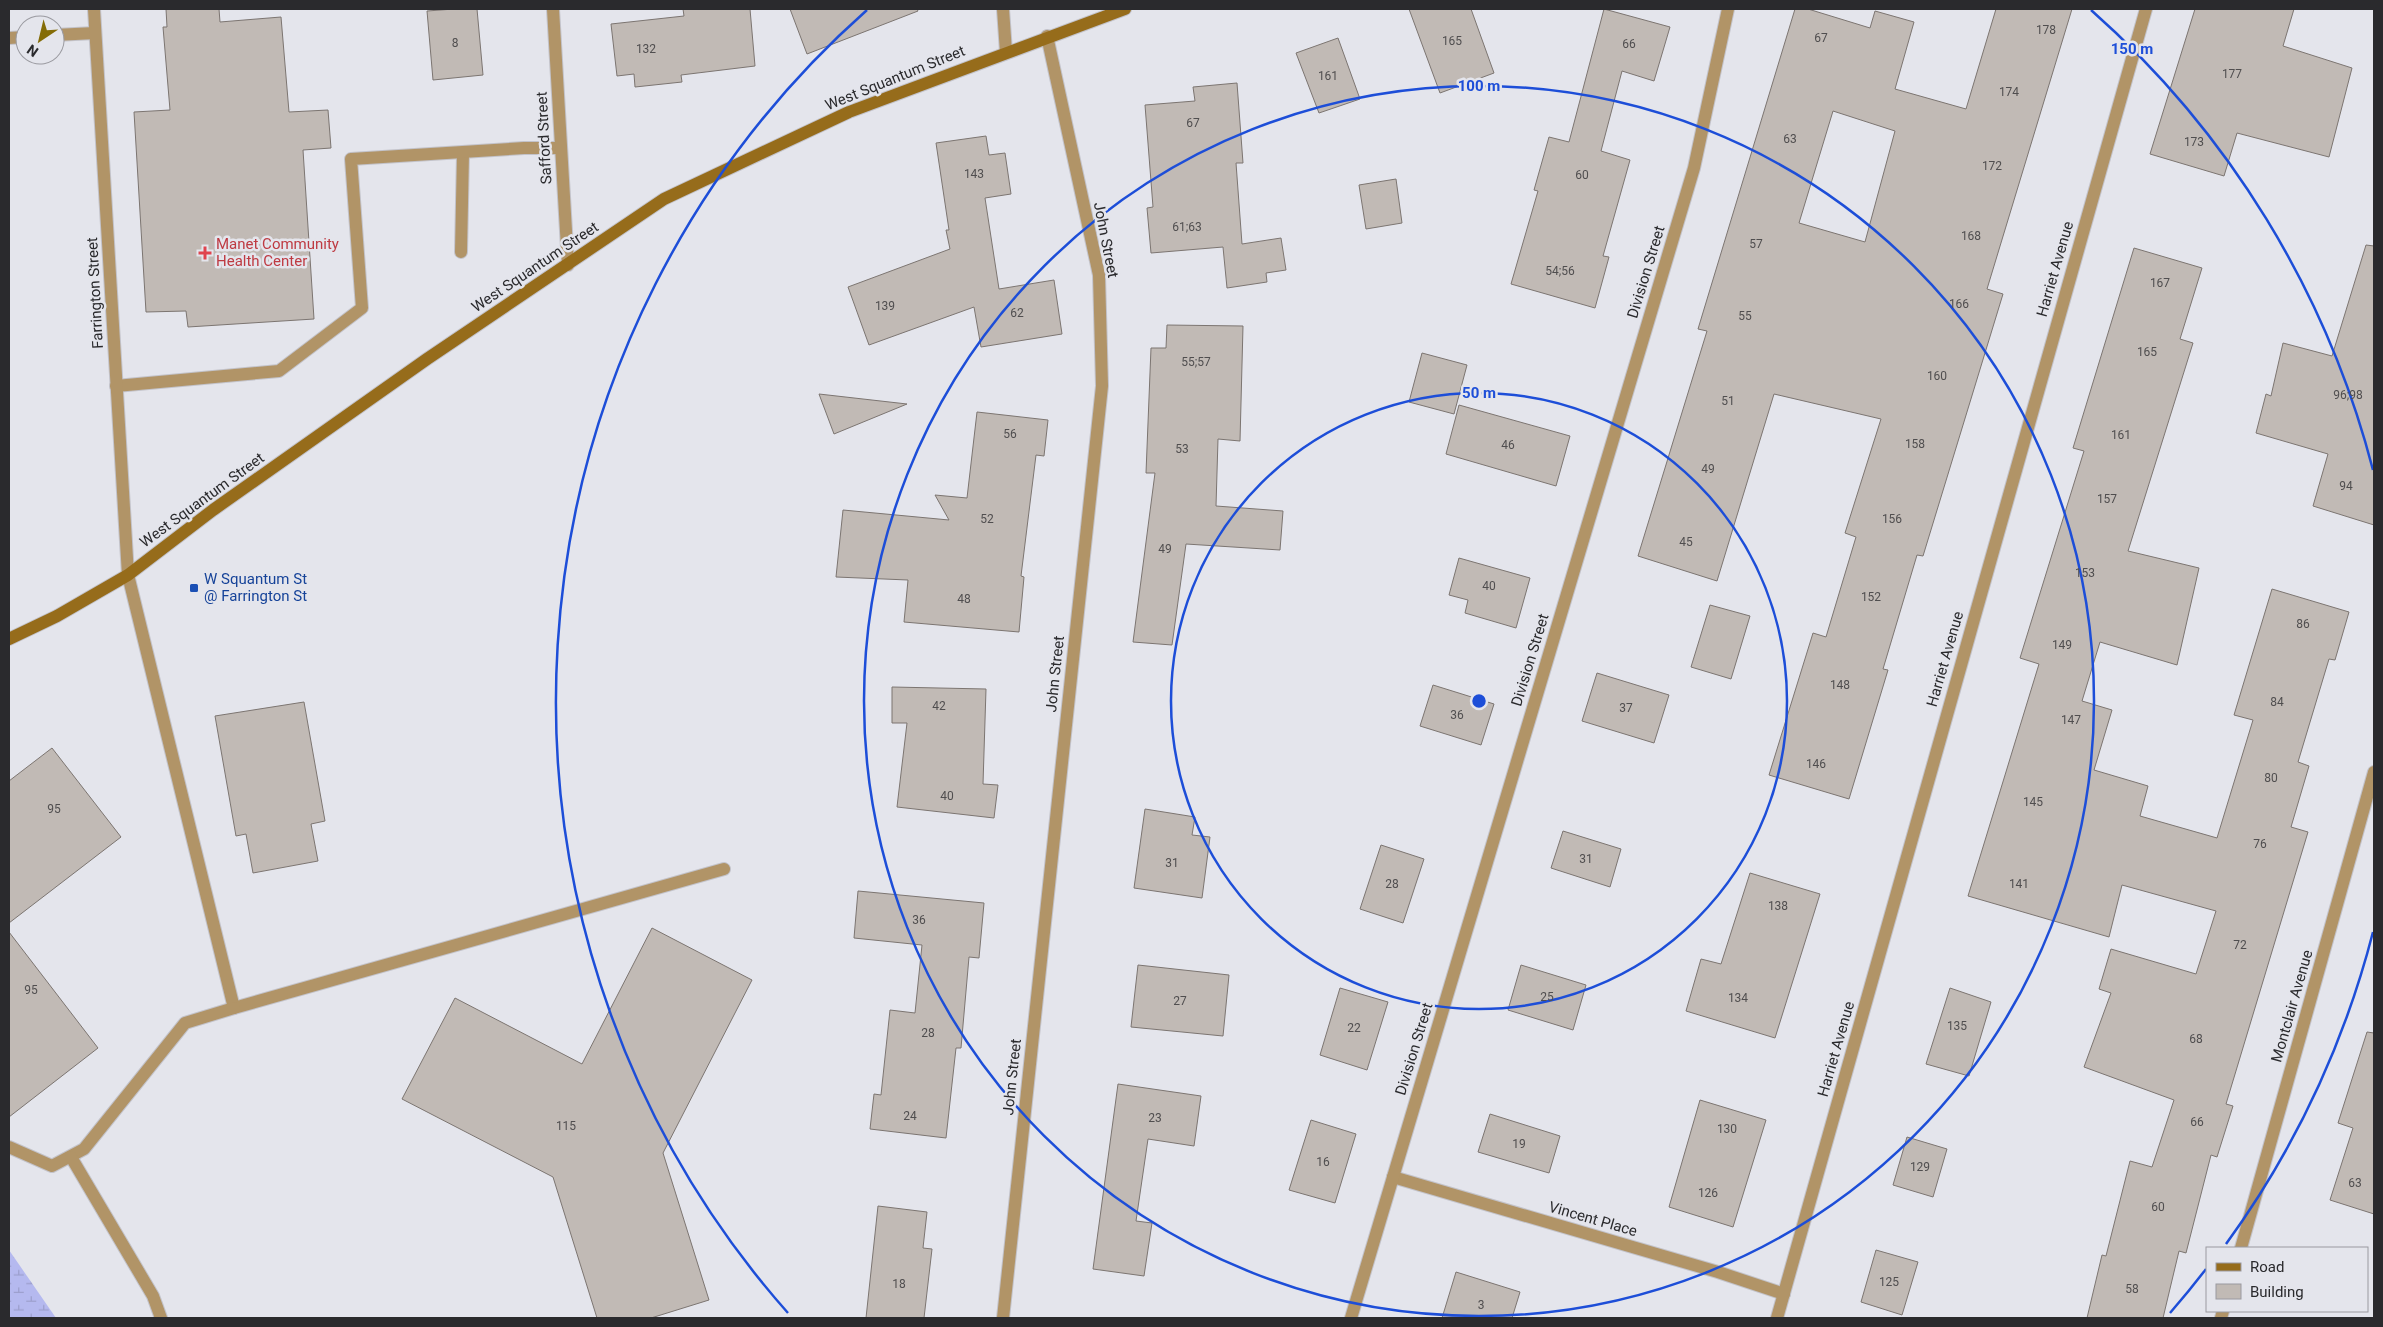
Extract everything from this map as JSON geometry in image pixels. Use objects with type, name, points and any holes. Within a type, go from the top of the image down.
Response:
[{"type":"main road","name":"West Squantum Street","points":[[9,639],[57,616],[128,575],[213,510],[428,359],[568,266],[664,199],[849,112],[1047,36],[1125,9]]},
{"type":"street","name":"Farrington Street","points":[[94,9],[128,575],[234,1008]]},
{"type":"street","name":"Safford Street","points":[[553,9],[568,266]]},
{"type":"street","points":[[1003,9],[1006,52]]},
{"type":"street","name":"Division Street","points":[[1351,1318],[1694,168],[1728,9]]},
{"type":"street","name":"Harriet Avenue","points":[[1777,1318],[2146,9]]},
{"type":"street","points":[[65,35],[96,33]]},
{"type":"street","name":"John Street","points":[[1003,1318],[1102,386],[1099,275],[1047,36]]},
{"type":"street","points":[[116,386],[279,371],[362,308],[351,159],[561,148]]},
{"type":"street","points":[[461,252],[463,153]]},
{"type":"street","name":"Montclair Avenue","points":[[2241,1247],[2374,772]]},
{"type":"street","points":[[9,1147],[52,1166],[84,1150],[148,1072],[185,1023],[724,869]]},
{"type":"street","points":[[71,1157],[153,1296],[161,1318]]},
{"type":"street","name":"Vincent Place","points":[[1393,1177],[1718,1272],[1784,1294]]},
{"type":"green space","points":[[9,1250],[56,1318],[9,1318]]},
{"type":"building","points":[[166,9],[219,9],[220,22],[281,17],[289,112],[328,110],[331,148],[303,150],[314,319],[188,327],[186,311],[146,312],[134,112],[170,110],[163,27],[167,27]]},
{"type":"building","points":[[477,9],[483,75],[433,80],[427,11]]},
{"type":"building","points":[[683,9],[750,9],[755,66],[681,75],[682,82],[635,87],[634,74],[617,76],[611,24],[684,16]]},
{"type":"building","points":[[790,9],[917,9],[918,11],[807,54]]},
{"type":"building","points":[[1409,9],[1471,9],[1494,73],[1440,93]]},
{"type":"building","points":[[1604,9],[1670,27],[1654,81],[1622,71],[1601,151],[1630,160],[1603,256],[1609,257],[1595,308],[1511,284],[1538,191],[1534,190],[1549,137],[1569,142]]},
{"type":"building","points":[[1795,9],[1808,9],[1870,28],[1875,11],[1914,22],[1895,89],[1966,109],[1996,9],[2072,9],[1987,289],[2003,294],[1923,556],[1917,555],[1883,669],[1888,670],[1849,799],[1769,775],[1813,633],[1826,637],[1856,537],[1845,533],[1881,419],[1774,394],[1717,581],[1638,556],[1707,331],[1698,329]],"holes":[[[1833,111],[1895,131],[1865,242],[1799,223]]]},
{"type":"building","points":[[2195,9],[2294,9],[2283,46],[2352,68],[2329,157],[2237,133],[2224,176],[2150,154]]},
{"type":"building","points":[[1338,38],[1360,99],[1319,113],[1296,53]]},
{"type":"building","points":[[1237,83],[1243,163],[1236,163],[1242,244],[1281,238],[1286,270],[1266,273],[1267,282],[1227,288],[1223,247],[1151,253],[1147,208],[1153,207],[1145,105],[1195,101],[1193,87]]},
{"type":"building","points":[[986,136],[989,155],[1005,153],[1011,194],[985,198],[999,289],[1054,280],[1062,334],[981,347],[974,307],[869,345],[848,287],[950,249],[936,143]]},
{"type":"building","points":[[1396,179],[1402,223],[1366,229],[1359,185]]},
{"type":"building","points":[[2366,245],[2374,246],[2374,525],[2313,506],[2328,454],[2256,433],[2266,394],[2271,396],[2283,343],[2332,356]]},
{"type":"building","points":[[2134,248],[2202,268],[2180,339],[2193,343],[2128,551],[2199,568],[2177,665],[2100,642],[2082,701],[2112,710],[2094,770],[2148,786],[2140,816],[2217,838],[2253,720],[2234,715],[2272,589],[2349,612],[2335,660],[2329,659],[2298,762],[2309,766],[2291,827],[2308,832],[2226,1104],[2233,1106],[2217,1157],[2211,1155],[2186,1253],[2179,1251],[2163,1318],[2087,1318],[2102,1255],[2106,1256],[2130,1161],[2152,1167],[2174,1100],[2084,1067],[2111,993],[2099,989],[2111,949],[2196,974],[2216,911],[2122,885],[2109,937],[1968,896],[2039,664],[2020,658],[2084,451],[2073,448]]},
{"type":"building","points":[[1167,325],[1243,326],[1240,441],[1218,439],[1216,506],[1283,511],[1280,550],[1186,544],[1172,645],[1133,642],[1155,473],[1146,473],[1151,348],[1166,348]]},
{"type":"building","points":[[1422,353],[1467,365],[1454,414],[1409,402]]},
{"type":"building","points":[[819,394],[907,404],[834,434]]},
{"type":"building","points":[[1459,405],[1570,436],[1556,486],[1446,454]]},
{"type":"building","points":[[977,412],[1048,420],[1044,456],[1036,455],[1021,576],[1024,577],[1019,632],[904,622],[908,580],[836,577],[843,510],[949,520],[935,495],[967,498]]},
{"type":"building","points":[[1459,558],[1530,578],[1516,628],[1465,613],[1468,600],[1449,595]]},
{"type":"building","points":[[1710,605],[1750,616],[1731,679],[1691,667]]},
{"type":"building","points":[[1597,673],[1669,695],[1654,743],[1582,721]]},
{"type":"building","points":[[1433,685],[1494,704],[1481,745],[1420,726]]},
{"type":"building","points":[[892,687],[986,689],[983,784],[998,785],[994,818],[897,807],[907,723],[892,723]]},
{"type":"building","points":[[304,702],[325,821],[311,824],[318,861],[253,873],[246,834],[236,836],[215,716]]},
{"type":"building","points":[[52,748],[121,837],[9,923],[9,781]]},
{"type":"building","points":[[1145,809],[1195,817],[1192,835],[1210,837],[1202,898],[1134,888]]},
{"type":"building","points":[[1563,831],[1621,849],[1610,887],[1551,868]]},
{"type":"building","points":[[1381,845],[1424,859],[1403,923],[1360,909]]},
{"type":"building","points":[[1750,873],[1820,894],[1775,1038],[1686,1011],[1701,959],[1721,964]]},
{"type":"building","points":[[858,891],[984,903],[979,958],[969,957],[961,1048],[956,1048],[946,1138],[870,1129],[874,1094],[881,1095],[890,1010],[915,1013],[922,945],[854,938]]},
{"type":"building","points":[[652,928],[752,980],[663,1153],[709,1300],[651,1318],[597,1318],[553,1177],[402,1099],[455,998],[582,1064]]},
{"type":"building","points":[[9,932],[98,1048],[9,1117]]},
{"type":"building","points":[[1138,965],[1229,975],[1223,1036],[1131,1027]]},
{"type":"building","points":[[1521,965],[1586,985],[1573,1030],[1508,1010]]},
{"type":"building","points":[[1340,988],[1388,1002],[1367,1070],[1320,1055]]},
{"type":"building","points":[[1950,988],[1991,1002],[1969,1076],[1926,1064]]},
{"type":"building","points":[[2367,1032],[2374,1033],[2374,1214],[2330,1200],[2353,1128],[2338,1123]]},
{"type":"building","points":[[1118,1084],[1201,1096],[1194,1146],[1148,1139],[1136,1221],[1152,1223],[1144,1276],[1093,1269]]},
{"type":"building","points":[[1700,1100],[1766,1120],[1733,1227],[1669,1207]]},
{"type":"building","points":[[1490,1114],[1560,1136],[1549,1173],[1478,1152]]},
{"type":"building","points":[[1311,1120],[1356,1134],[1335,1203],[1289,1190]]},
{"type":"building","points":[[1907,1137],[1947,1149],[1933,1197],[1893,1185]]},
{"type":"building","points":[[878,1206],[927,1212],[923,1248],[932,1249],[924,1318],[866,1318]]},
{"type":"building","points":[[1876,1250],[1918,1262],[1902,1315],[1861,1302]]},
{"type":"building","points":[[1456,1272],[1520,1292],[1512,1318],[1442,1318]]},
{"type":"place","name":"Manet Community Health Center","points":[[205,253]]},
{"type":"place","name":"W Squantum St @ Farrington St","points":[[194,588]]}]
